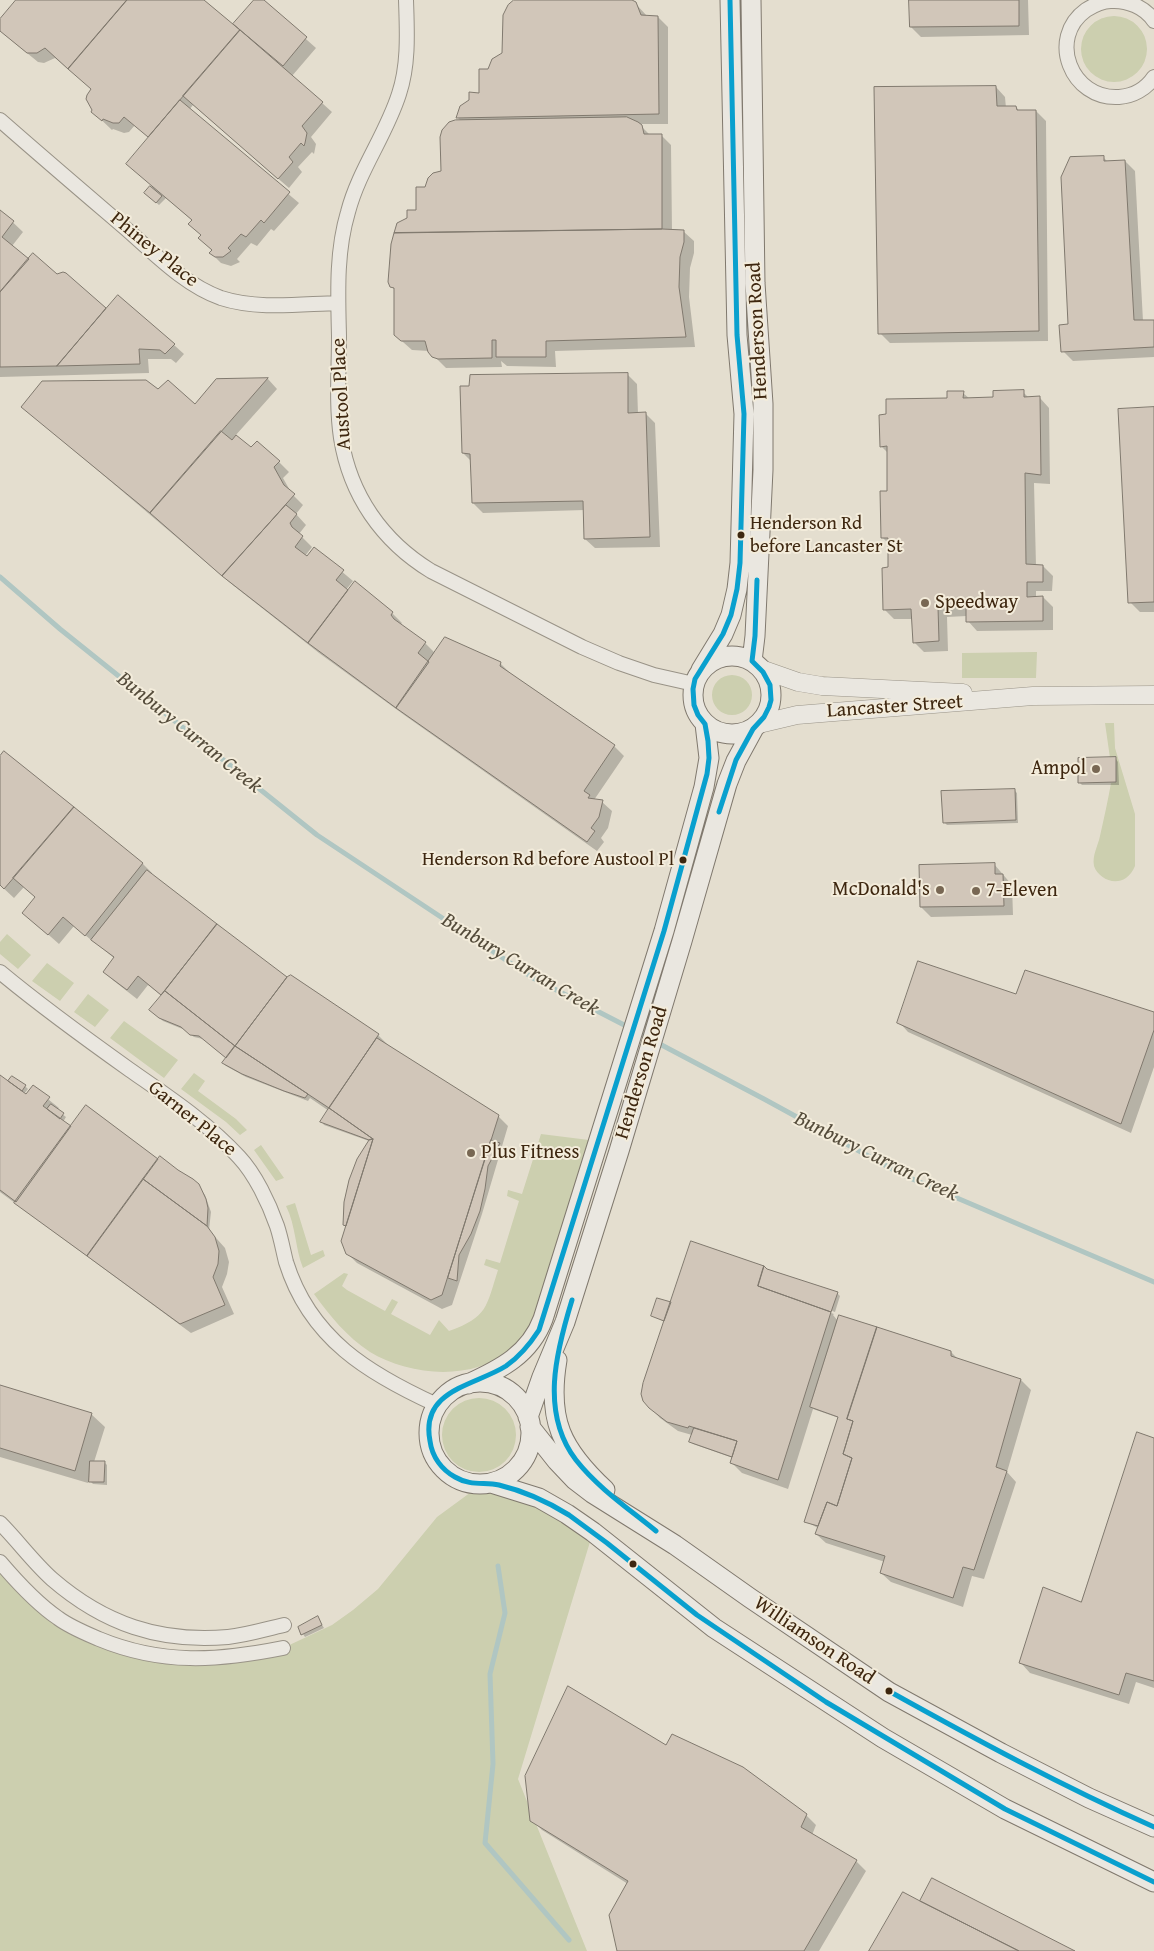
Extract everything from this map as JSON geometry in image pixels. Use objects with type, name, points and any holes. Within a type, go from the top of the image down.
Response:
[{"type":"main road","name":"Henderson Road","points":[[697,677],[723,634],[731,615],[740,563],[744,414],[737,335],[730,0]]},
{"type":"main road","name":"Henderson Road","points":[[751,0],[755,283],[763,404],[763,470],[755,636],[756,665]]},
{"type":"main road","points":[[725,656],[741,656],[756,665],[768,679],[771,697],[766,714],[756,726],[743,733],[726,734],[715,730],[705,724],[698,715],[694,705],[692,694],[697,677],[714,659],[725,656]]},
{"type":"main road","name":"Henderson Road","points":[[468,1384],[497,1370],[521,1354],[539,1330],[664,931],[707,774],[709,758],[705,724]]},
{"type":"main road","name":"Henderson Road","points":[[529,1422],[542,1377],[565,1322],[619,1151],[727,784],[736,761],[756,726]]},
{"type":"main road","points":[[565,1322],[554,1380],[553,1401],[556,1421],[563,1440],[575,1459],[605,1490],[675,1546]]},
{"type":"main road","points":[[487,1383],[505,1389],[519,1401],[529,1422],[529,1446],[521,1463],[508,1476],[491,1483],[463,1482],[447,1472],[435,1458],[429,1440],[433,1413],[437,1405],[451,1391],[468,1384],[487,1383]]},
{"type":"main road","name":"Williamson Road","points":[[529,1422],[557,1461],[575,1480],[592,1493],[675,1546],[889,1692],[1018,1762],[1089,1798],[1154,1827]]},
{"type":"main road","points":[[491,1483],[539,1498],[567,1514],[593,1532],[714,1628],[883,1738],[1005,1809],[1154,1882]]},
{"type":"street","name":"Austool Place","points":[[406,0],[407,40],[403,78],[396,102],[364,169],[348,209],[339,262],[341,436],[351,480],[361,501],[383,533],[404,553],[431,571],[582,647],[654,675],[697,677]]},
{"type":"street","points":[[1154,21],[1136,5],[1120,0],[1107,0],[1093,5],[1080,14],[1072,26],[1067,40],[1066,52],[1069,66],[1076,79],[1087,89],[1099,95],[1111,98],[1126,96],[1138,92],[1154,77]]},
{"type":"street","name":"Phiney Place","points":[[0,120],[148,248],[191,283],[207,292],[222,298],[257,305],[338,302]]},
{"type":"street","name":"Lancaster Street","points":[[756,665],[798,682],[822,686],[1033,696]]},
{"type":"street","name":"Lancaster Street","points":[[756,726],[797,715],[1033,696],[1154,694]]},
{"type":"street","name":"Garner Place","points":[[0,972],[48,1012],[176,1102],[211,1130],[240,1158],[263,1193],[277,1225],[287,1263],[299,1294],[315,1322],[361,1364],[411,1393],[437,1405]]},
{"type":"street","points":[[0,1523],[52,1578],[80,1600],[111,1619],[143,1631],[170,1637],[211,1638],[230,1637],[284,1624]]},
{"type":"street","points":[[0,1562],[21,1586],[58,1618],[114,1645],[148,1655],[183,1659],[244,1656],[283,1648]]},
{"type":"green space","points":[[1114,16],[1127,19],[1137,26],[1144,36],[1147,49],[1144,62],[1137,72],[1127,79],[1114,82],[1101,79],[1091,72],[1084,62],[1081,49],[1084,36],[1091,26],[1101,19]]},
{"type":"green space","points":[[1037,652],[1036,678],[962,678],[962,653]]},
{"type":"green space","points":[[736,675],[743,678],[749,684],[752,695],[751,703],[743,712],[736,715],[728,715],[721,712],[713,703],[712,691],[715,684],[724,676]]},
{"type":"green space","points":[[1105,723],[1114,723],[1115,748],[1135,814],[1135,866],[1127,877],[1116,881],[1107,880],[1099,874],[1094,866],[1094,854],[1100,836],[1111,783],[1116,782],[1116,758],[1110,758]]},
{"type":"green space","points":[[7,934],[31,955],[18,969],[0,954],[0,942]]},
{"type":"green space","points":[[47,963],[74,983],[60,1001],[32,981]]},
{"type":"green space","points":[[88,994],[109,1010],[95,1027],[74,1012]]},
{"type":"green space","points":[[124,1021],[178,1060],[164,1078],[110,1038]]},
{"type":"green space","points":[[194,1073],[205,1081],[198,1091],[236,1119],[247,1130],[240,1135],[226,1122],[181,1089]]},
{"type":"green space","points":[[541,1134],[589,1140],[532,1322],[514,1346],[496,1360],[479,1367],[441,1372],[422,1370],[386,1360],[370,1352],[346,1333],[314,1294],[344,1273],[348,1274],[342,1286],[347,1290],[385,1311],[392,1299],[398,1302],[391,1314],[430,1335],[439,1320],[449,1331],[471,1321],[484,1309],[498,1270],[484,1265],[486,1259],[500,1263],[519,1201],[507,1196],[508,1190],[522,1194]]},
{"type":"green space","points":[[261,1145],[284,1178],[276,1181],[254,1150]]},
{"type":"green space","points":[[295,1203],[311,1255],[323,1250],[325,1256],[303,1268],[292,1221],[286,1206]]},
{"type":"green space","points":[[472,1398],[486,1398],[500,1404],[510,1414],[516,1428],[516,1442],[510,1456],[500,1466],[486,1472],[472,1472],[458,1466],[448,1456],[442,1442],[442,1428],[448,1414],[458,1404]]},
{"type":"green space","points":[[491,1483],[593,1532],[518,1779],[587,1951],[0,1951],[0,1562],[56,1616],[148,1655],[283,1648],[332,1625],[353,1610],[378,1589],[437,1517],[482,1484]]},
{"type":"building","points":[[16,0],[127,0],[68,69],[45,48],[37,53],[27,53],[0,31],[0,19]]},
{"type":"building","points":[[127,0],[204,0],[240,30],[148,137],[124,117],[119,123],[113,123],[103,119],[102,121],[91,112],[92,110],[86,99],[91,89],[68,69]]},
{"type":"building","points":[[254,0],[264,0],[307,37],[283,66],[233,24]]},
{"type":"building","points":[[514,0],[632,0],[636,2],[641,15],[658,16],[659,114],[456,118],[460,106],[469,100],[469,92],[479,93],[479,69],[488,69],[492,59],[502,53],[503,15],[508,5]]},
{"type":"building","points":[[909,0],[1019,0],[1019,26],[910,27]]},
{"type":"building","points":[[240,30],[323,102],[302,126],[307,133],[304,146],[301,143],[289,157],[293,162],[278,179],[183,96]]},
{"type":"building","points":[[996,86],[997,106],[1016,106],[1017,110],[1036,110],[1039,331],[878,334],[874,87]]},
{"type":"building","points":[[180,100],[290,192],[264,223],[261,220],[246,237],[241,234],[228,248],[231,251],[223,257],[215,257],[209,253],[212,250],[198,238],[201,235],[188,224],[192,220],[126,164]]},
{"type":"building","points":[[627,117],[642,125],[644,134],[662,134],[662,229],[394,233],[397,223],[407,218],[407,210],[416,210],[416,187],[425,187],[428,178],[433,173],[441,171],[440,137],[442,130],[449,122],[455,120]]},
{"type":"building","points":[[1104,156],[1104,161],[1125,160],[1134,320],[1154,320],[1154,347],[1061,352],[1059,325],[1068,324],[1061,177],[1070,157]]},
{"type":"building","points":[[150,186],[162,196],[156,203],[144,193]]},
{"type":"building","points":[[0,210],[14,221],[2,237],[29,259],[0,292]]},
{"type":"building","points":[[684,230],[684,242],[680,257],[679,287],[686,337],[546,341],[546,357],[496,357],[496,340],[492,340],[492,358],[438,359],[432,357],[428,352],[425,341],[401,341],[394,335],[394,288],[390,287],[388,282],[391,244],[394,233]]},
{"type":"building","points":[[33,253],[57,274],[66,273],[106,308],[57,366],[0,367],[0,292]]},
{"type":"building","points":[[118,295],[175,344],[165,354],[160,350],[139,349],[140,364],[57,366]]},
{"type":"building","points":[[628,373],[628,413],[646,412],[650,537],[584,539],[583,501],[472,503],[470,454],[462,453],[460,386],[469,386],[470,375]]},
{"type":"building","points":[[268,378],[150,513],[21,407],[42,381],[146,380],[158,389],[168,380],[195,404],[216,379]]},
{"type":"building","points":[[1024,390],[1024,397],[1040,396],[1041,475],[1025,473],[1026,564],[1043,565],[1043,582],[1027,582],[1027,597],[1043,596],[1043,621],[966,622],[966,607],[938,607],[939,641],[913,643],[911,609],[883,610],[882,568],[888,567],[888,538],[881,538],[880,491],[887,491],[887,446],[880,447],[879,415],[886,414],[886,399],[947,398],[947,391],[964,391],[963,398],[993,397],[993,391]]},
{"type":"building","points":[[1154,407],[1154,602],[1128,603],[1118,409]]},
{"type":"building","points":[[221,431],[232,440],[236,435],[251,447],[257,441],[280,461],[274,467],[284,485],[295,494],[222,576],[150,513]]},
{"type":"building","points":[[286,505],[297,514],[290,523],[292,527],[303,536],[295,547],[307,556],[314,547],[344,570],[336,580],[348,590],[308,643],[222,576]]},
{"type":"building","points":[[355,581],[393,612],[391,615],[394,619],[426,642],[418,653],[429,662],[396,708],[308,643]]},
{"type":"building","points":[[445,637],[501,662],[500,666],[615,745],[584,791],[590,795],[588,798],[603,800],[599,817],[591,828],[595,831],[587,842],[396,708]]},
{"type":"building","points":[[4,751],[74,807],[4,889],[0,885],[0,756]]},
{"type":"building","points":[[1116,757],[1116,782],[1078,783],[1078,758]]},
{"type":"building","points":[[1015,789],[1016,820],[943,823],[941,791]]},
{"type":"building","points":[[74,807],[143,863],[85,936],[63,917],[48,935],[22,913],[35,897],[13,878]]},
{"type":"building","points":[[995,863],[995,874],[1003,874],[1004,906],[920,907],[919,865]]},
{"type":"building","points":[[147,870],[217,924],[161,995],[138,976],[127,990],[103,972],[114,957],[91,940]]},
{"type":"building","points":[[217,924],[287,977],[235,1046],[165,991]]},
{"type":"building","points":[[918,961],[1016,994],[1025,970],[1154,1012],[1154,1030],[1121,1124],[897,1023]]},
{"type":"building","points":[[291,975],[379,1034],[329,1108],[235,1046],[287,977]]},
{"type":"building","points":[[165,991],[235,1046],[226,1058],[199,1036],[190,1035],[181,1027],[159,1018],[149,1010]]},
{"type":"building","points":[[377,1038],[499,1115],[442,1295],[431,1300],[346,1254],[341,1241],[373,1139],[329,1108]]},
{"type":"building","points":[[235,1046],[308,1094],[305,1098],[284,1091],[242,1074],[222,1063]]},
{"type":"building","points":[[0,1075],[26,1094],[33,1085],[50,1097],[43,1106],[71,1126],[16,1202],[0,1190]]},
{"type":"building","points":[[12,1076],[26,1085],[22,1091],[8,1081]]},
{"type":"building","points":[[51,1104],[64,1113],[60,1119],[47,1109]]},
{"type":"building","points":[[86,1105],[158,1159],[87,1256],[14,1203]]},
{"type":"building","points":[[329,1108],[373,1139],[369,1140],[320,1122]]},
{"type":"building","points":[[373,1139],[346,1226],[343,1225],[344,1202],[349,1180],[357,1159],[369,1140]]},
{"type":"building","points":[[491,1140],[500,1143],[488,1166],[480,1211],[471,1234],[459,1255],[457,1281],[448,1278]]},
{"type":"building","points":[[160,1156],[199,1184],[208,1208],[207,1226],[143,1179]]},
{"type":"building","points":[[143,1179],[207,1226],[215,1237],[219,1251],[218,1264],[213,1277],[225,1305],[180,1324],[87,1256]]},
{"type":"building","points":[[691,1241],[764,1266],[758,1286],[831,1312],[778,1480],[730,1463],[737,1441],[689,1426],[688,1428],[667,1422],[643,1401],[641,1394],[643,1383]]},
{"type":"building","points":[[764,1266],[767,1269],[838,1292],[831,1312],[758,1286]]},
{"type":"building","points":[[657,1298],[671,1302],[664,1321],[651,1316]]},
{"type":"building","points":[[839,1315],[877,1327],[847,1419],[853,1421],[843,1454],[852,1458],[837,1506],[827,1502],[818,1526],[804,1522],[838,1417],[810,1407]]},
{"type":"building","points":[[877,1327],[951,1351],[951,1356],[1021,1379],[996,1467],[1007,1471],[974,1570],[963,1567],[953,1598],[880,1573],[885,1556],[815,1534],[827,1502],[837,1506],[852,1458],[843,1454],[853,1421],[847,1419]]},
{"type":"building","points":[[0,1385],[92,1413],[75,1471],[0,1448]]},
{"type":"building","points":[[694,1428],[737,1441],[732,1457],[689,1442]]},
{"type":"building","points":[[1137,1432],[1154,1438],[1154,1681],[1126,1673],[1119,1695],[1019,1663],[1043,1587],[1081,1602]]},
{"type":"building","points":[[90,1461],[105,1461],[104,1482],[89,1482]]},
{"type":"building","points":[[318,1616],[322,1625],[301,1635],[298,1627]]},
{"type":"building","points":[[568,1686],[666,1745],[672,1734],[743,1767],[807,1814],[801,1827],[857,1860],[804,1951],[617,1951],[609,1915],[628,1881],[530,1821],[525,1776]]},
{"type":"building","points":[[932,1878],[1075,1951],[1019,1951],[920,1901]]},
{"type":"building","points":[[903,1892],[920,1901],[1019,1951],[869,1951]]},
{"type":"waterway","name":"Bunbury Curran Creek","points":[[0,577],[60,629],[317,835],[533,978],[630,1028]]},
{"type":"waterway","name":"Bunbury Curran Creek","points":[[637,1032],[903,1175],[1154,1282]]},
{"type":"waterway","points":[[498,1566],[505,1613],[490,1674],[493,1764],[485,1843],[569,1940]]},
{"type":"transit line","points":[[730,0],[737,335],[744,414],[740,563],[731,615],[723,634],[695,679],[693,689],[694,705],[698,715],[705,724],[708,741],[709,758],[707,774],[664,931],[539,1330],[524,1350],[506,1366],[465,1385],[441,1400],[433,1411],[429,1424],[431,1447],[435,1458],[442,1467],[461,1480],[472,1483],[499,1485],[518,1490],[544,1501],[569,1515],[697,1615],[826,1702],[1005,1809],[1154,1882]]},
{"type":"transit line","points":[[719,812],[736,760],[753,729],[764,717],[771,700],[770,685],[763,672],[752,661],[757,580]]},
{"type":"transit line","points":[[572,1300],[561,1340],[554,1382],[558,1422],[565,1442],[576,1460],[594,1480],[656,1531]]},
{"type":"transit line","points":[[887,1690],[1019,1762],[1154,1827]]},
{"type":"place","name":"Henderson Rd before Lancaster St","points":[[741,535]]},
{"type":"place","name":"Speedway","points":[[925,603]]},
{"type":"place","name":"Ampol","points":[[1096,769]]},
{"type":"place","name":"Henderson Rd before Austool Pl","points":[[683,860]]},
{"type":"place","name":"McDonald's","points":[[940,890]]},
{"type":"place","name":"7-Eleven","points":[[976,891]]},
{"type":"place","name":"Plus Fitness","points":[[471,1153]]}]
